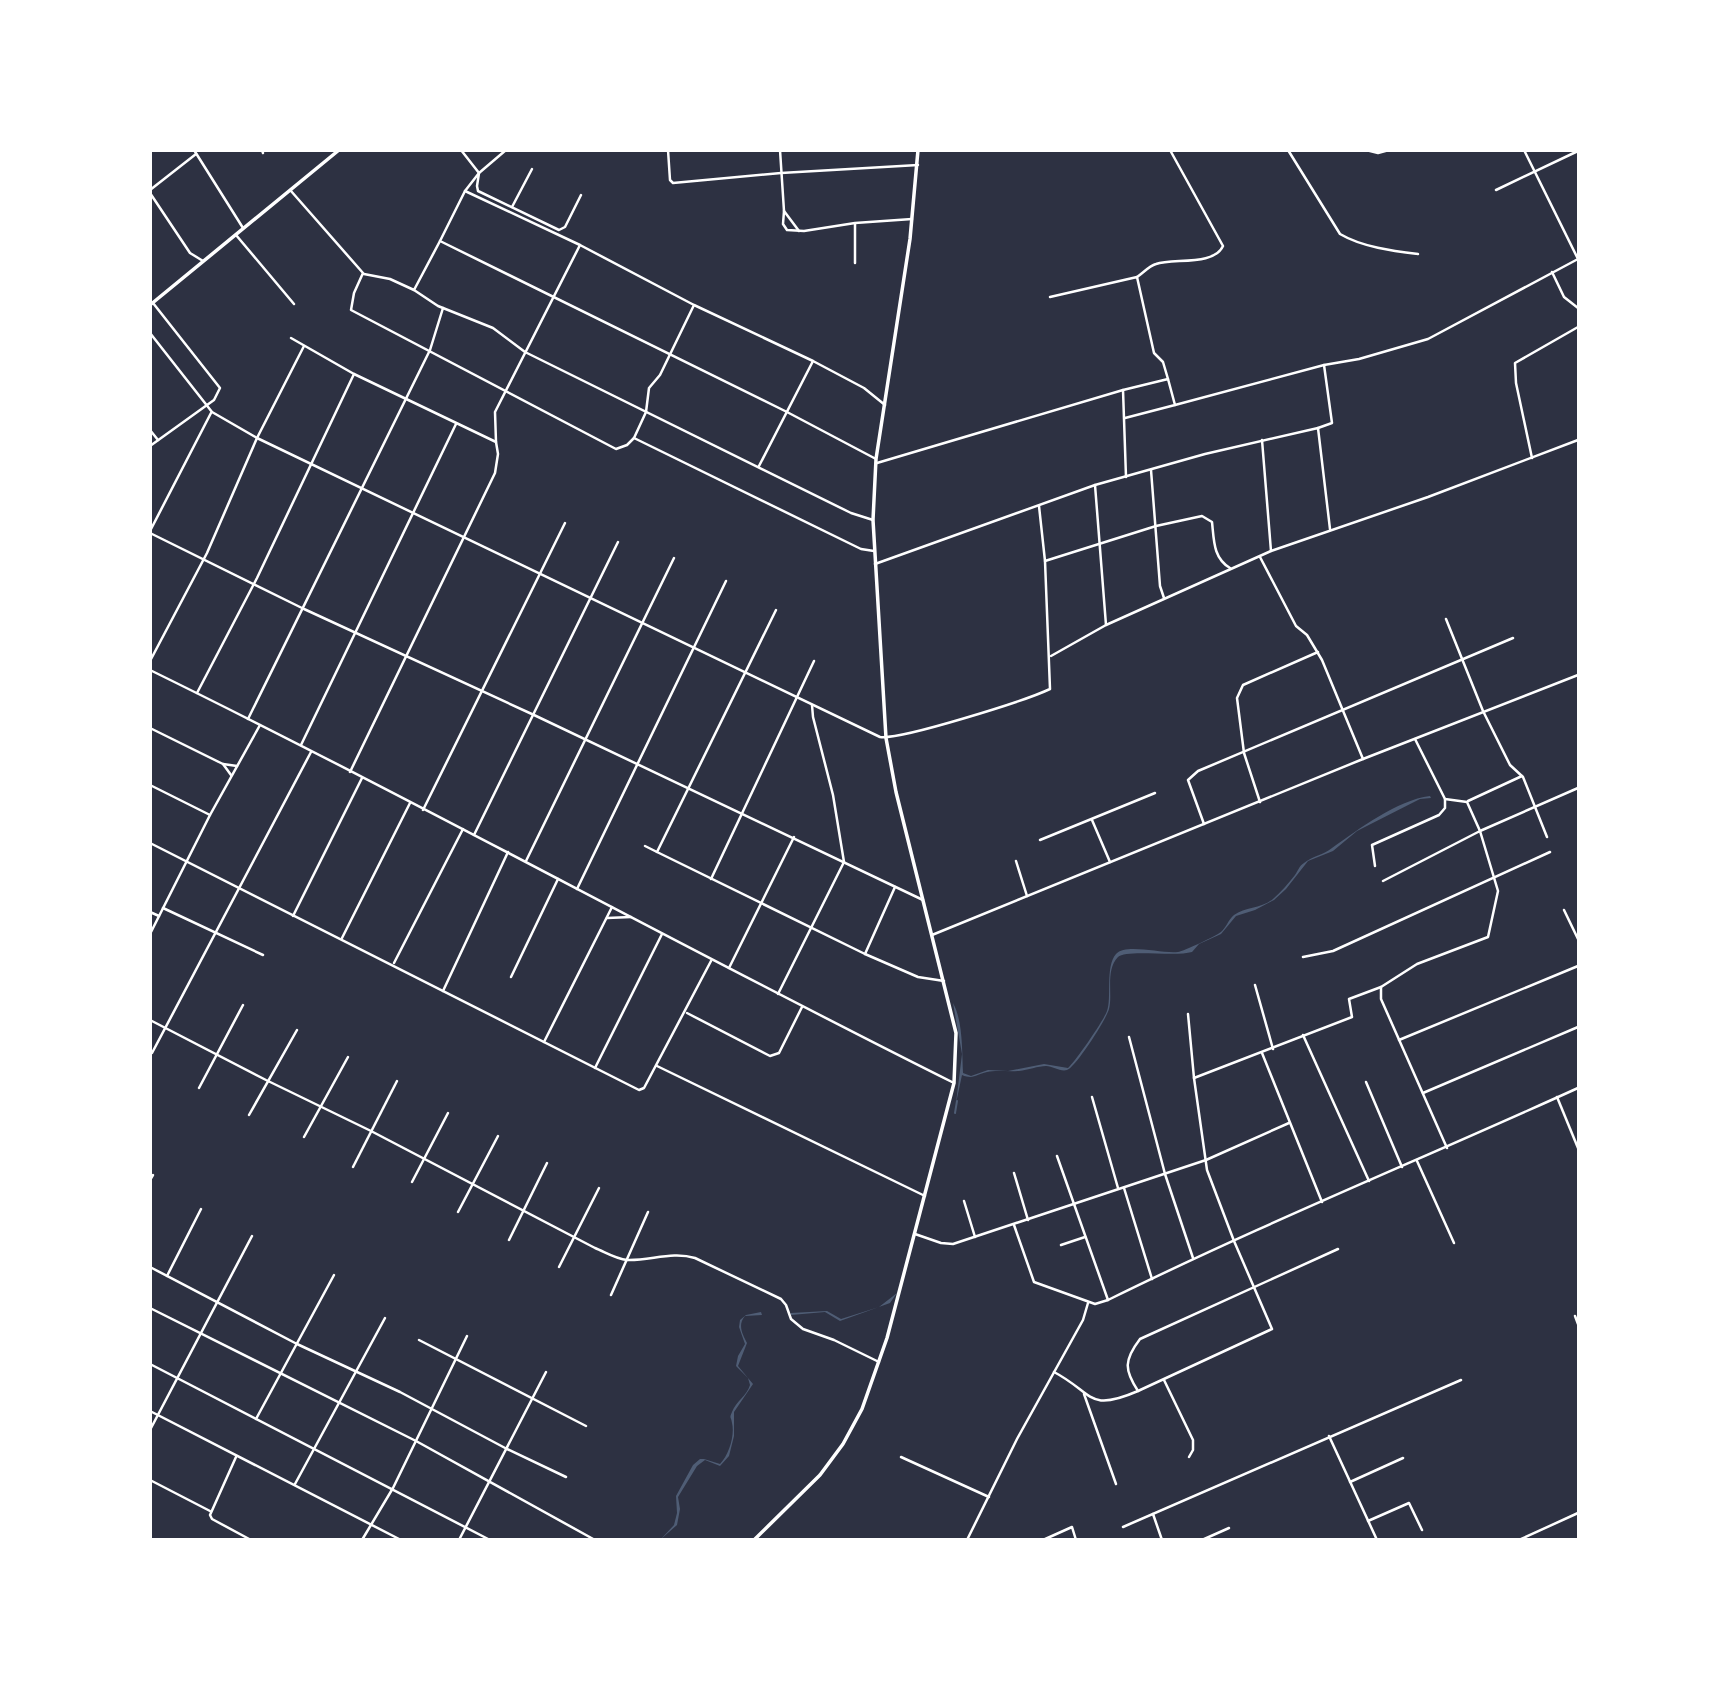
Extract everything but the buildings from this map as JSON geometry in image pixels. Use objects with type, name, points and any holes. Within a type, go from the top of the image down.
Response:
[{"type":"main road","points":[[152,304],[339,150]]},
{"type":"main road","points":[[754,1539],[820,1475],[843,1444],[862,1409],[898,1298],[954,1083],[956,1032],[896,792],[886,738],[874,551],[876,461],[912,219],[919,150]]},
{"type":"street","points":[[461,150],[479,173],[477,190],[561,230],[568,223],[581,195]]},
{"type":"street","points":[[414,290],[465,191],[479,173],[506,150]]},
{"type":"street","points":[[668,150],[670,180],[673,183],[918,165]]},
{"type":"street","points":[[780,150],[785,228],[792,232],[855,223],[912,219]]},
{"type":"street","points":[[1049,298],[1138,277],[1156,264],[1206,257],[1219,252],[1223,246],[1170,150]]},
{"type":"street","points":[[1288,150],[1340,234],[1349,240],[1418,254]]},
{"type":"street","points":[[1366,150],[1378,153],[1389,150]]},
{"type":"street","points":[[1125,418],[1428,339],[1578,259],[1524,150]]},
{"type":"street","points":[[1496,190],[1578,150]]},
{"type":"street","points":[[203,261],[190,253],[150,191],[195,152],[243,229]]},
{"type":"street","points":[[512,207],[532,169]]},
{"type":"street","points":[[290,190],[363,274],[390,279],[443,308],[493,328],[524,352],[850,513],[873,520]]},
{"type":"street","points":[[465,191],[813,361],[864,388],[885,405]]},
{"type":"street","points":[[784,211],[799,231]]},
{"type":"street","points":[[855,223],[855,263]]},
{"type":"street","points":[[236,235],[294,304]]},
{"type":"street","points":[[440,241],[788,412],[876,461],[1168,379]]},
{"type":"street","points":[[350,772],[495,473],[498,454],[495,412],[580,245]]},
{"type":"street","points":[[1552,272],[1564,297],[1578,308]]},
{"type":"street","points":[[363,274],[354,293],[352,310],[616,449],[634,438],[646,412],[649,388],[660,375],[694,305]]},
{"type":"street","points":[[1138,277],[1154,353],[1163,362],[1175,405]]},
{"type":"street","points":[[150,446],[214,401],[219,393],[218,385],[152,304]]},
{"type":"street","points":[[248,719],[430,349],[443,308]]},
{"type":"street","points":[[1532,458],[1514,366],[1516,361],[1578,327]]},
{"type":"street","points":[[150,332],[212,412],[257,438],[886,738],[974,715],[1052,688],[1039,506]]},
{"type":"street","points":[[291,338],[355,374],[496,442]]},
{"type":"street","points":[[150,661],[203,559],[257,438],[305,345]]},
{"type":"street","points":[[759,466],[813,361]]},
{"type":"street","points":[[875,564],[1095,485],[1205,454],[1332,423],[1324,365]]},
{"type":"street","points":[[197,693],[254,584],[355,374]]},
{"type":"street","points":[[1123,390],[1126,477]]},
{"type":"street","points":[[212,412],[150,532],[304,609],[743,813],[923,900]]},
{"type":"street","points":[[300,745],[456,424]]},
{"type":"street","points":[[1318,428],[1330,529]]},
{"type":"street","points":[[150,430],[158,440]]},
{"type":"street","points":[[634,438],[861,549],[874,551]]},
{"type":"street","points":[[1262,440],[1271,551]]},
{"type":"street","points":[[1051,656],[1106,625],[1271,551],[1428,497],[1578,440]]},
{"type":"street","points":[[1151,470],[1160,586],[1164,598]]},
{"type":"street","points":[[1095,485],[1106,625]]},
{"type":"street","points":[[1045,561],[1156,526],[1205,517],[1212,522],[1216,553],[1220,561],[1230,568]]},
{"type":"street","points":[[422,810],[565,523]]},
{"type":"street","points":[[474,835],[618,542]]},
{"type":"street","points":[[1260,556],[1296,626],[1307,635],[1318,652],[1363,759]]},
{"type":"street","points":[[526,861],[674,558]]},
{"type":"street","points":[[577,889],[726,581]]},
{"type":"street","points":[[657,852],[776,610]]},
{"type":"street","points":[[1446,619],[1483,711],[1510,765],[1522,776],[1547,837]]},
{"type":"street","points":[[1204,824],[1188,780],[1198,771],[1513,638]]},
{"type":"street","points":[[1260,802],[1244,753],[1237,698],[1240,688],[1318,652]]},
{"type":"street","points":[[711,879],[814,661]]},
{"type":"street","points":[[150,670],[954,1083]]},
{"type":"street","points":[[932,935],[1415,738],[1578,676]]},
{"type":"street","points":[[778,994],[844,862],[833,795],[813,717],[812,703]]},
{"type":"street","points":[[150,934],[210,815],[260,725]]},
{"type":"street","points":[[150,728],[223,764],[237,766]]},
{"type":"street","points":[[1375,866],[1372,845],[1439,816],[1445,808],[1446,799],[1415,738]]},
{"type":"street","points":[[152,1052],[311,752]]},
{"type":"street","points":[[223,764],[232,776]]},
{"type":"street","points":[[1446,799],[1467,802],[1522,776]]},
{"type":"street","points":[[293,916],[362,778]]},
{"type":"street","points":[[150,785],[210,815]]},
{"type":"street","points":[[1383,881],[1480,831],[1578,788]]},
{"type":"street","points":[[1040,840],[1155,793]]},
{"type":"street","points":[[1194,1078],[1352,1017],[1349,999],[1381,987],[1417,964],[1488,937],[1498,891],[1480,831],[1467,802]]},
{"type":"street","points":[[341,939],[410,803]]},
{"type":"street","points":[[1092,819],[1110,862]]},
{"type":"street","points":[[393,964],[464,829]]},
{"type":"street","points":[[729,968],[794,837]]},
{"type":"street","points":[[150,844],[642,1090],[712,959]]},
{"type":"street","points":[[645,846],[865,954],[918,977],[944,981]]},
{"type":"street","points":[[443,991],[508,852]]},
{"type":"street","points":[[1303,957],[1333,951],[1550,852]]},
{"type":"street","points":[[1016,860],[1027,896]]},
{"type":"street","points":[[511,977],[558,879]]},
{"type":"street","points":[[865,954],[895,886]]},
{"type":"street","points":[[544,1043],[612,907]]},
{"type":"street","points":[[163,908],[263,955]]},
{"type":"street","points":[[1564,910],[1578,939]]},
{"type":"street","points":[[150,912],[159,916]]},
{"type":"street","points":[[607,918],[631,917]]},
{"type":"street","points":[[595,1068],[662,934]]},
{"type":"street","points":[[1399,1040],[1578,965]]},
{"type":"street","points":[[1255,985],[1273,1049]]},
{"type":"street","points":[[1381,987],[1381,999],[1447,1148]]},
{"type":"street","points":[[199,1088],[243,1005]]},
{"type":"street","points":[[686,1012],[770,1056],[779,1053],[802,1007]]},
{"type":"street","points":[[1054,1372],[1084,1394],[1105,1402],[1164,1380],[1272,1329],[1207,1170],[1188,1014]]},
{"type":"street","points":[[150,1020],[614,1257],[627,1260],[685,1255],[695,1258],[781,1299],[791,1320],[803,1329],[834,1340],[879,1362]]},
{"type":"street","points":[[1423,1093],[1578,1027]]},
{"type":"street","points":[[249,1115],[266,1080],[297,1030]]},
{"type":"street","points":[[1303,1035],[1369,1181]]},
{"type":"street","points":[[1129,1037],[1165,1174],[1193,1258]]},
{"type":"street","points":[[1262,1053],[1322,1202]]},
{"type":"street","points":[[304,1137],[348,1057]]},
{"type":"street","points":[[657,1066],[925,1196]]},
{"type":"street","points":[[353,1167],[397,1081]]},
{"type":"street","points":[[1366,1082],[1402,1167]]},
{"type":"street","points":[[1014,1224],[1034,1282],[1095,1304],[1578,1088]]},
{"type":"street","points":[[1092,1097],[1152,1279]]},
{"type":"street","points":[[1557,1097],[1578,1148]]},
{"type":"street","points":[[412,1182],[448,1113]]},
{"type":"street","points":[[915,1234],[941,1244],[953,1244],[1206,1160],[1289,1123]]},
{"type":"street","points":[[458,1212],[498,1136]]},
{"type":"street","points":[[1057,1156],[1108,1300]]},
{"type":"street","points":[[1417,1161],[1454,1243]]},
{"type":"street","points":[[509,1240],[547,1163]]},
{"type":"street","points":[[1014,1173],[1028,1220]]},
{"type":"street","points":[[150,1180],[153,1175]]},
{"type":"street","points":[[559,1267],[599,1188]]},
{"type":"street","points":[[964,1201],[975,1237]]},
{"type":"street","points":[[167,1276],[201,1209]]},
{"type":"street","points":[[611,1295],[648,1212]]},
{"type":"street","points":[[150,1430],[252,1236]]},
{"type":"street","points":[[1061,1245],[1085,1237]]},
{"type":"street","points":[[1138,1391],[1128,1376],[1127,1369],[1128,1360],[1140,1339],[1338,1249]]},
{"type":"street","points":[[150,1267],[297,1344],[566,1477]]},
{"type":"street","points":[[256,1419],[334,1275]]},
{"type":"street","points":[[967,1539],[1017,1439],[1083,1320],[1088,1301]]},
{"type":"street","points":[[150,1308],[416,1441],[595,1539]]},
{"type":"street","points":[[1575,1316],[1578,1324]]},
{"type":"street","points":[[295,1485],[385,1318]]},
{"type":"street","points":[[362,1539],[393,1488],[467,1336]]},
{"type":"street","points":[[419,1340],[586,1426]]},
{"type":"street","points":[[150,1364],[490,1539]]},
{"type":"street","points":[[459,1539],[546,1372]]},
{"type":"street","points":[[1164,1380],[1191,1435],[1194,1445],[1189,1457]]},
{"type":"street","points":[[1123,1527],[1461,1380]]},
{"type":"street","points":[[1084,1394],[1116,1483]]},
{"type":"street","points":[[150,1411],[401,1539]]},
{"type":"street","points":[[1329,1436],[1377,1539]]},
{"type":"street","points":[[236,1457],[210,1511],[212,1519],[251,1539]]},
{"type":"street","points":[[901,1457],[989,1497]]},
{"type":"street","points":[[1350,1482],[1403,1458]]},
{"type":"street","points":[[150,1480],[210,1511]]},
{"type":"street","points":[[1368,1521],[1409,1503],[1422,1530]]},
{"type":"street","points":[[1519,1539],[1578,1513]]},
{"type":"street","points":[[1153,1514],[1162,1539]]},
{"type":"street","points":[[1043,1539],[1072,1527],[1076,1539]]},
{"type":"street","points":[[1202,1539],[1229,1528]]},
{"type":"water","points":[[1430,796],[1431,798],[1420,799],[1357,831],[1333,851],[1308,861],[1274,900],[1236,916],[1221,934],[1199,944],[1192,952],[1131,954],[1118,957],[1112,969],[1107,1015],[1077,1061],[1067,1070],[1043,1066],[1008,1071],[1044,1064],[1068,1068],[1107,1011],[1111,966],[1116,954],[1128,949],[1178,952],[1207,940],[1221,932],[1234,915],[1273,899],[1307,861],[1329,850],[1366,824],[1405,803]]},
{"type":"water","points":[[953,1003],[960,1027],[962,1046],[963,1073],[971,1076],[988,1070],[1008,1071],[991,1071],[972,1077],[962,1075],[956,1103],[962,1054]]},
{"type":"water","points":[[897,1293],[890,1303],[879,1307]]},
{"type":"water","points":[[878,1307],[840,1321],[825,1312],[791,1315],[827,1311],[841,1319]]},
{"type":"water","points":[[761,1312],[762,1315],[745,1316],[741,1323],[747,1343],[738,1366],[748,1378],[736,1366],[745,1344],[739,1327],[740,1320],[746,1315]]},
{"type":"water","points":[[748,1378],[753,1384],[734,1412],[734,1436],[729,1456],[720,1466],[705,1460],[697,1466],[678,1497],[680,1509],[677,1525],[661,1539],[674,1525],[677,1513],[676,1496],[693,1465],[700,1459],[704,1459],[720,1464],[726,1455],[733,1433],[731,1416],[749,1389]]},
{"type":"waterway","points":[[955,1113],[957,1101]]}]
